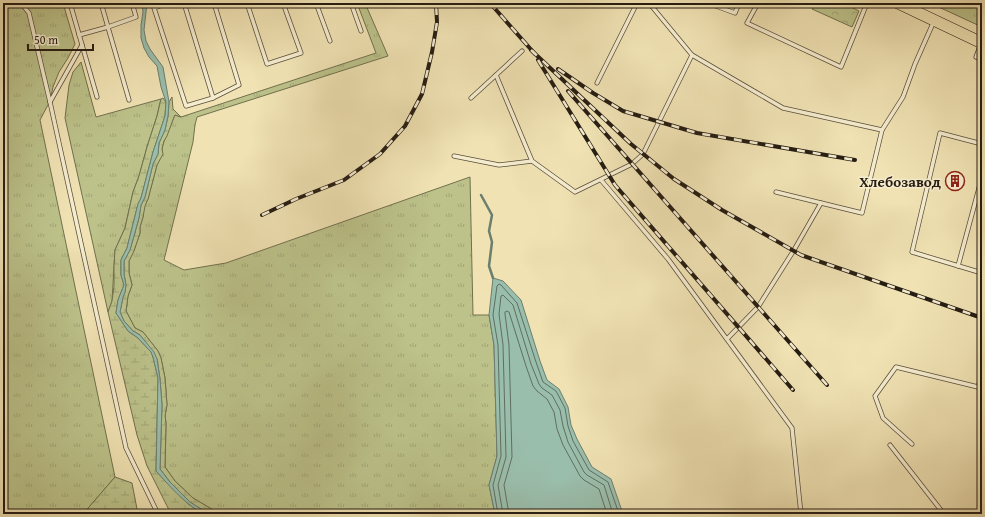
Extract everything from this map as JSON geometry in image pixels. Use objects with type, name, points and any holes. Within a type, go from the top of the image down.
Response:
[{"type":"main road","points":[[898,3],[981,43]]},
{"type":"lane","points":[[21,3],[28,13],[50,102],[126,448],[158,514]]},
{"type":"lane","points":[[70,3],[97,97]]},
{"type":"lane","points":[[101,3],[129,100]]},
{"type":"lane","points":[[79,35],[136,17],[132,3]]},
{"type":"lane","points":[[168,3],[154,8],[186,106],[213,98],[239,85],[214,3]]},
{"type":"lane","points":[[184,3],[213,98]]},
{"type":"lane","points":[[247,3],[267,64],[301,53],[283,3]]},
{"type":"lane","points":[[316,3],[330,41]]},
{"type":"lane","points":[[351,3],[361,31]]},
{"type":"lane","points":[[597,83],[637,3]]},
{"type":"lane","points":[[649,3],[692,55],[783,108],[882,130]]},
{"type":"lane","points":[[708,3],[734,12],[739,3]]},
{"type":"lane","points":[[758,3],[747,23],[841,67],[867,3]]},
{"type":"lane","points":[[776,192],[862,213],[882,130],[903,97],[934,20]]},
{"type":"lane","points":[[981,43],[976,57],[982,60]]},
{"type":"lane","points":[[50,102],[82,44]]},
{"type":"lane","points":[[471,98],[522,51]]},
{"type":"lane","points":[[496,75],[532,161],[575,192],[632,164],[643,154],[692,55]]},
{"type":"lane","points":[[982,144],[940,133],[912,252],[982,273]]},
{"type":"lane","points":[[454,156],[499,165],[532,161]]},
{"type":"lane","points":[[958,266],[982,177]]},
{"type":"lane","points":[[601,180],[668,259],[792,428],[801,514]]},
{"type":"lane","points":[[727,339],[758,307],[794,250],[820,203]]},
{"type":"lane","points":[[912,444],[883,418],[875,396],[896,367],[982,389]]},
{"type":"lane","points":[[978,387],[982,375]]},
{"type":"lane","points":[[890,445],[944,514]]},
{"type":"green space","points":[[11,3],[63,3],[75,44],[59,72],[53,87],[50,101],[40,120],[115,477],[83,514],[3,514],[3,9],[12,6]]},
{"type":"green space","points":[[357,3],[365,3],[388,56],[197,117],[193,142],[164,260],[184,270],[226,263],[470,177],[473,315],[489,315],[494,345],[497,456],[489,485],[495,514],[220,514],[193,498],[175,481],[165,467],[165,416],[167,405],[165,378],[161,358],[158,351],[143,332],[135,328],[126,311],[128,296],[132,285],[129,273],[129,261],[140,233],[144,206],[148,199],[157,165],[162,154],[163,144],[174,117],[175,115],[181,117],[376,53]]},
{"type":"green space","points":[[815,3],[843,3],[859,11],[852,27],[812,9]]},
{"type":"green space","points":[[930,3],[982,3],[982,27]]},
{"type":"green space","points":[[81,62],[96,117],[161,99],[133,192],[125,228],[115,250],[112,301],[108,312],[65,118],[69,85],[73,72]]},
{"type":"green space","points":[[172,97],[173,109],[181,117],[175,115],[164,141],[162,149],[163,154],[157,165],[145,206],[140,233],[129,261],[129,273],[132,285],[128,296],[126,311],[135,328],[143,332],[158,351],[161,358],[165,378],[167,405],[165,416],[165,467],[175,481],[193,498],[220,514],[209,514],[190,502],[170,482],[160,469],[162,405],[157,359],[140,335],[133,331],[124,321],[120,312],[126,285],[124,261],[130,250],[141,205],[145,197],[153,164],[158,154],[159,143],[165,130],[169,102]]},
{"type":"green space","points":[[163,98],[166,102],[165,116],[138,204],[127,248],[121,260],[121,275],[124,285],[118,300],[116,313],[128,331],[138,338],[151,352],[153,357],[158,378],[156,471],[188,504],[204,514],[171,514],[147,466],[137,435],[108,312],[112,301],[114,286],[115,250],[125,228],[133,192],[161,99]]},
{"type":"green space","points":[[115,477],[132,483],[138,514],[83,514]]},
{"type":"water","points":[[142,3],[147,3],[144,30],[146,41],[163,67],[169,102],[165,130],[159,143],[158,154],[153,164],[145,197],[141,205],[130,250],[124,261],[126,285],[120,312],[124,321],[133,331],[140,335],[154,352],[157,359],[162,405],[160,469],[170,482],[190,502],[209,514],[203,513],[188,504],[156,471],[158,378],[153,357],[151,352],[138,338],[128,331],[116,313],[118,300],[124,285],[121,275],[121,260],[127,248],[138,204],[165,116],[166,102],[161,87],[157,66],[149,57],[141,38],[143,12]]},
{"type":"water","points":[[493,278],[503,281],[521,300],[547,380],[559,389],[568,407],[571,425],[592,467],[611,479],[623,514],[495,514],[489,485],[497,456],[494,345],[489,315]]},
{"type":"waterway","points":[[481,195],[492,215],[489,231],[492,242],[489,266],[493,278]]},
{"type":"railway","points":[[262,215],[296,199],[344,180],[380,154],[405,126],[422,94],[432,52],[437,22],[436,3]]},
{"type":"railway","points":[[490,3],[535,54]]},
{"type":"railway","points":[[531,50],[631,144],[674,179],[722,210],[801,255],[982,318]]},
{"type":"railway","points":[[538,60],[615,185],[793,390]]},
{"type":"railway","points":[[558,69],[623,111],[697,133],[855,160]]},
{"type":"railway","points":[[568,91],[827,385]]},
{"type":"place","name":"Хлебозавод","points":[[955,181]]}]
